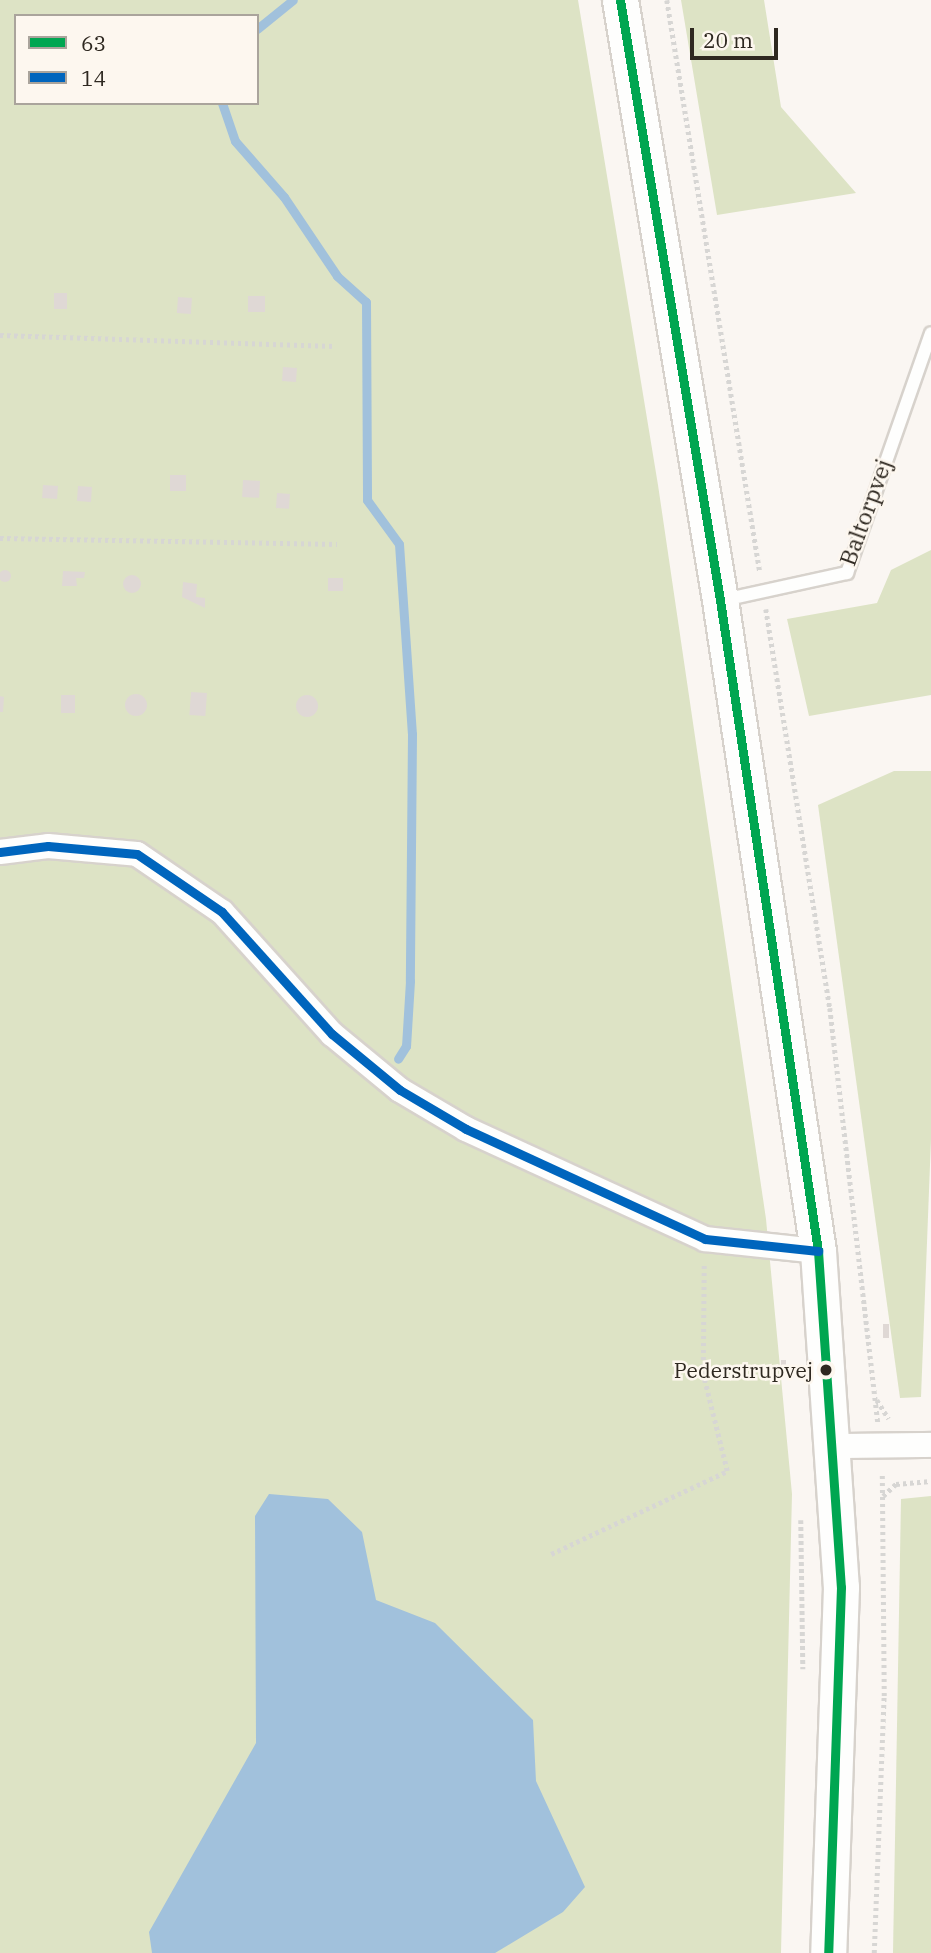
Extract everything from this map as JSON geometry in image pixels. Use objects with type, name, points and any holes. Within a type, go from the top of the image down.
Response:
[{"type":"street","points":[[620,0],[720,600],[818,1251],[835,1446],[841,1587],[828,1953]]},
{"type":"street","points":[[0,852],[48,846],[137,854],[222,912],[332,1034],[400,1090],[466,1129],[705,1239],[818,1251]]},
{"type":"street","points":[[835,1446],[931,1445]]},
{"type":"lane","name":"Baltorpvej","points":[[720,600],[847,573],[931,333]]},
{"type":"path","points":[[667,0],[830,1008],[880,1446],[883,1497],[874,1953]]},
{"type":"path","points":[[0,335],[335,346]]},
{"type":"path","points":[[0,538],[337,544]]},
{"type":"path","points":[[551,1554],[727,1471],[703,1374],[705,1239]]},
{"type":"path","points":[[883,1497],[896,1484],[931,1481]]},
{"type":"path","points":[[801,1511],[803,1684]]},
{"type":"green space","points":[[0,0],[578,0],[658,485],[766,1219],[792,1494],[781,1953],[0,1953]]},
{"type":"green space","points":[[681,0],[764,0],[781,107],[856,193],[717,215]]},
{"type":"green space","points":[[931,550],[931,695],[809,716],[787,619],[877,603],[891,570]]},
{"type":"green space","points":[[894,771],[931,771],[931,1139],[921,1397],[900,1398],[818,805]]},
{"type":"green space","points":[[931,1496],[931,1953],[893,1953],[901,1499]]},
{"type":"water","points":[[269,1494],[328,1499],[362,1532],[376,1600],[435,1623],[533,1720],[536,1781],[585,1887],[563,1912],[495,1953],[152,1953],[149,1932],[256,1743],[255,1516]]},
{"type":"building","points":[[54,293],[67,293],[67,309],[54,309]]},
{"type":"building","points":[[248,296],[265,296],[265,312],[248,312]]},
{"type":"building","points":[[178,297],[192,298],[191,314],[177,313]]},
{"type":"building","points":[[283,367],[297,368],[296,382],[282,381]]},
{"type":"building","points":[[170,475],[186,475],[186,491],[170,491]]},
{"type":"building","points":[[243,480],[260,481],[259,498],[242,497]]},
{"type":"building","points":[[43,485],[58,486],[57,499],[42,498]]},
{"type":"building","points":[[78,486],[92,487],[91,502],[77,501]]},
{"type":"building","points":[[277,493],[290,494],[289,509],[276,508]]},
{"type":"building","points":[[0,571],[10,571],[10,581],[0,581]]},
{"type":"building","points":[[63,571],[85,572],[84,578],[76,578],[77,586],[62,586]]},
{"type":"building","points":[[128,575],[136,575],[141,584],[139,591],[128,593],[123,588],[123,580]]},
{"type":"building","points":[[328,578],[343,578],[343,591],[328,591]]},
{"type":"building","points":[[183,582],[197,584],[196,597],[205,598],[205,608],[182,597]]},
{"type":"building","points":[[191,692],[207,693],[205,716],[189,715]]},
{"type":"building","points":[[136,694],[144,697],[147,705],[144,713],[136,716],[128,713],[125,705],[128,697]]},
{"type":"building","points":[[61,695],[75,695],[75,713],[61,713]]},
{"type":"building","points":[[303,695],[311,695],[318,702],[318,710],[311,717],[303,717],[296,710],[296,702]]},
{"type":"building","points":[[0,696],[4,697],[3,712],[0,712]]},
{"type":"building","points":[[883,1324],[889,1324],[889,1338],[883,1338]]},
{"type":"building","points":[[781,1360],[786,1360],[786,1373],[781,1373]]},
{"type":"waterway","points":[[259,27],[293,0]]},
{"type":"waterway","points":[[223,105],[235,141],[284,197],[337,276],[366,302],[367,500],[399,544],[412,734],[410,981],[406,1046],[398,1059]]},
{"type":"transit line","name":"63","points":[[620,0],[720,600],[818,1251],[841,1587],[828,1953]]},
{"type":"transit line","name":"14","points":[[0,852],[48,846],[137,854],[222,912],[332,1034],[400,1090],[466,1129],[705,1239],[818,1251]]},
{"type":"place","name":"Pederstrupvej","points":[[826,1370]]}]
